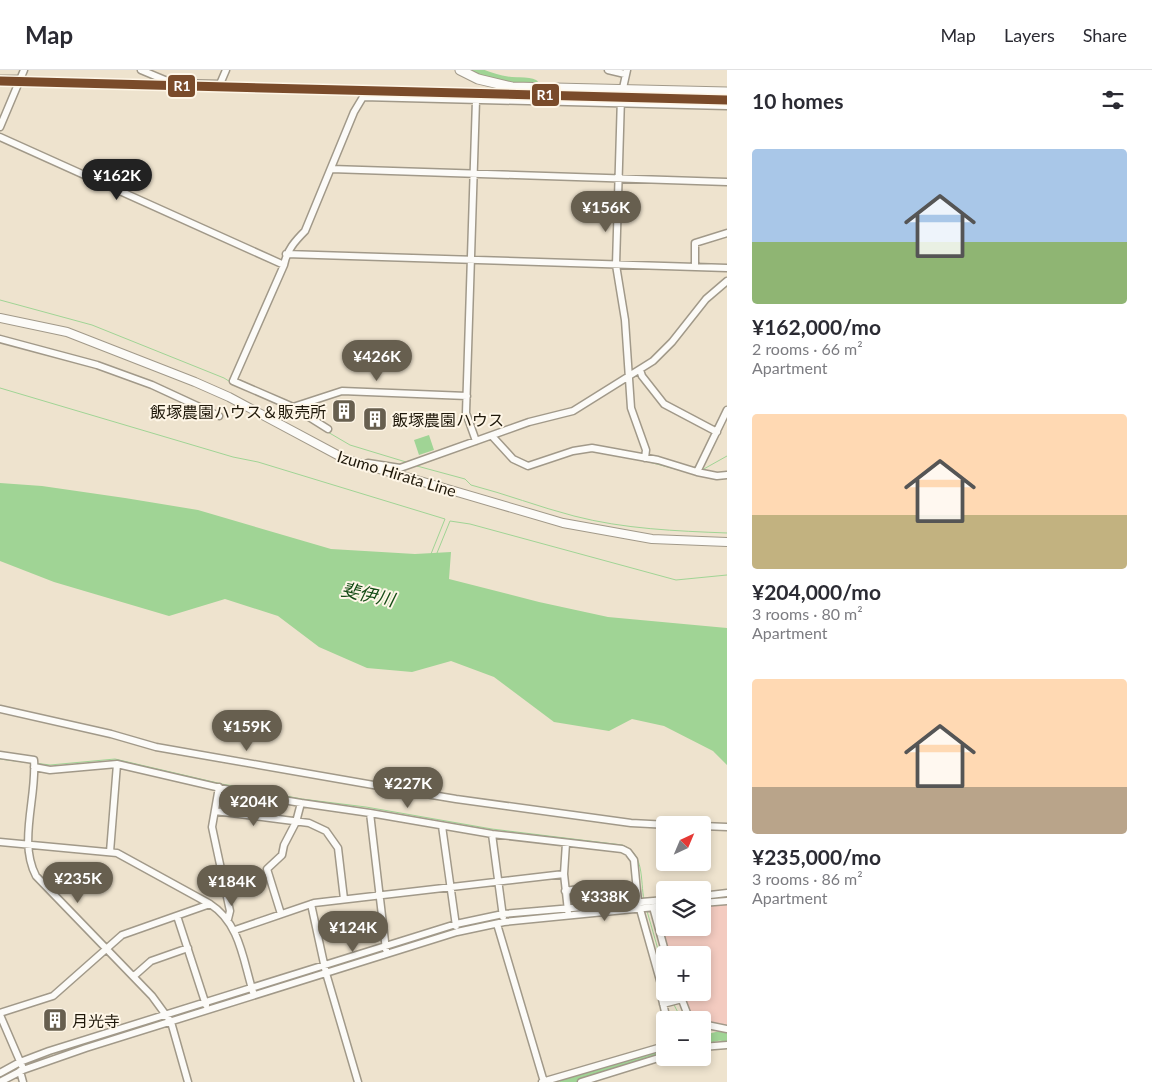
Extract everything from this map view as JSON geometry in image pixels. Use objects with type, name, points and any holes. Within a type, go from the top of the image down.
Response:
[{"type":"highway","points":[[460,70],[478,79],[512,87],[727,92]]},
{"type":"main road","name":"Izumo Hirata Line","points":[[0,318],[67,332],[187,378],[229,397],[344,460],[548,519],[591,529],[652,539],[727,542]]},
{"type":"street","points":[[0,127],[24,70]]},
{"type":"street","points":[[142,70],[172,83],[220,84],[226,70]]},
{"type":"street","points":[[608,70],[626,72],[622,104],[616,265],[625,320],[631,408],[646,450],[645,458]]},
{"type":"street","points":[[0,78],[21,79]]},
{"type":"street","points":[[328,429],[293,407],[233,381],[284,264],[286,254],[294,241],[306,231],[354,112],[363,98],[727,106]]},
{"type":"street","points":[[476,100],[466,412],[476,441]]},
{"type":"street","points":[[0,137],[284,264]]},
{"type":"street","points":[[331,169],[727,182]]},
{"type":"street","points":[[694,267],[695,243],[727,233]]},
{"type":"street","points":[[286,254],[727,268]]},
{"type":"street","points":[[344,460],[351,459],[400,468],[529,422],[573,411],[653,362],[672,342],[706,299],[727,281]]},
{"type":"street","points":[[0,339],[97,365],[152,385],[219,416]]},
{"type":"street","points":[[640,370],[642,376],[664,404],[717,432]]},
{"type":"street","points":[[293,407],[342,391],[467,396]]},
{"type":"street","points":[[697,472],[727,410]]},
{"type":"street","points":[[492,436],[513,459],[528,466],[573,451],[592,448],[658,460],[697,472],[717,476],[727,475]]},
{"type":"street","points":[[0,709],[112,734],[156,747],[456,799],[631,823],[656,824]]},
{"type":"street","points":[[0,755],[34,760],[28,844],[29,858],[36,876],[152,996],[171,1022],[188,1082]]},
{"type":"street","points":[[34,767],[50,770],[117,764],[301,803],[492,834],[622,849],[628,852],[634,860],[639,905],[661,984],[666,1011]]},
{"type":"street","points":[[110,852],[117,764]]},
{"type":"street","points":[[219,787],[212,827],[230,911],[228,919]]},
{"type":"street","points":[[281,914],[266,868],[282,855],[284,845],[296,822],[301,803]]},
{"type":"street","points":[[214,811],[309,823],[326,831],[338,848],[344,899]]},
{"type":"street","points":[[370,813],[386,950]]},
{"type":"street","points":[[442,826],[457,932]]},
{"type":"street","points":[[711,826],[727,827]]},
{"type":"street","points":[[492,834],[504,922]]},
{"type":"street","points":[[0,842],[117,853],[210,904],[220,910],[234,930],[253,992]]},
{"type":"street","points":[[566,843],[564,874],[568,916]]},
{"type":"street","points":[[234,930],[311,904],[564,874]]},
{"type":"street","points":[[565,891],[607,885],[611,907]]},
{"type":"street","points":[[711,895],[727,893]]},
{"type":"street","points":[[711,902],[727,901]]},
{"type":"street","points":[[0,1073],[20,1062],[49,1051],[205,1002],[326,973],[456,924],[503,914],[567,908],[639,905],[656,902]]},
{"type":"street","points":[[23,1082],[20,1062],[0,1014],[54,996],[122,935],[210,904]]},
{"type":"street","points":[[311,904],[326,973],[358,1082]]},
{"type":"street","points":[[639,905],[656,907]]},
{"type":"street","points":[[0,1082],[22,1070],[208,1010],[324,965],[504,922],[568,916],[611,907]]},
{"type":"street","points":[[653,907],[664,946]]},
{"type":"street","points":[[177,916],[208,1010]]},
{"type":"street","points":[[496,924],[543,1082],[656,1049]]},
{"type":"street","points":[[134,976],[151,960],[188,948]]},
{"type":"street","points":[[665,1004],[671,1001]]},
{"type":"street","points":[[181,1010],[183,1018]]},
{"type":"street","points":[[137,1024],[140,1032]]},
{"type":"street","points":[[711,1026],[727,1029]]},
{"type":"street","points":[[93,1038],[96,1045]]},
{"type":"street","points":[[83,1041],[86,1048]]},
{"type":"street","points":[[711,1046],[727,1045]]},
{"type":"street","points":[[49,1051],[53,1060]]},
{"type":"street","points":[[581,1082],[656,1059]]},
{"type":"shaded area","points":[[727,904],[727,1027],[711,1024],[711,1011],[688,1011],[684,1001],[711,1001],[711,946],[665,946],[662,936],[711,936],[711,905]]},
{"type":"water","points":[[429,435],[434,450],[419,455],[414,440]]},
{"type":"water","name":"斐伊川","points":[[0,483],[42,486],[198,510],[331,549],[415,554],[451,552],[449,579],[608,617],[727,628],[727,765],[713,751],[664,726],[632,719],[609,731],[554,722],[494,677],[451,661],[412,672],[367,668],[319,647],[278,616],[225,599],[169,616],[54,582],[0,561]]},
{"type":"waterway","points":[[473,70],[510,82],[534,84]]},
{"type":"waterway","points":[[541,92],[644,94]]},
{"type":"waterway","points":[[0,300],[92,325],[224,378],[232,383]]},
{"type":"waterway","points":[[0,388],[233,457],[258,462],[445,519],[431,554]]},
{"type":"waterway","points":[[285,407],[350,445],[406,462]]},
{"type":"waterway","points":[[702,470],[727,456]]},
{"type":"waterway","points":[[638,459],[694,474]]},
{"type":"waterway","points":[[417,466],[465,479],[471,485],[593,520],[650,529],[727,533]]},
{"type":"waterway","points":[[437,553],[450,521],[470,524],[676,580],[727,575]]},
{"type":"waterway","points":[[0,759],[31,763]]},
{"type":"waterway","points":[[35,763],[50,765],[115,759],[222,784],[302,799],[366,807],[492,829],[622,845],[635,854],[638,861],[644,900]]},
{"type":"waterway","points":[[647,911],[657,946]]},
{"type":"waterway","points":[[673,1003],[677,1011]]},
{"type":"waterway","points":[[711,1035],[719,1036]]},
{"type":"waterway","points":[[711,1038],[727,1037]]},
{"type":"waterway","points":[[28,1062],[78,1045]]},
{"type":"waterway","points":[[564,1082],[656,1054]]},
{"type":"transit line","name":"R1","points":[[0,81],[727,100]]},
{"type":"place","name":"飯塚農園ハウス＆販売所","points":[[344,411]]},
{"type":"place","name":"飯塚農園ハウス","points":[[375,419]]},
{"type":"place","name":"月光寺","points":[[55,1020]]}]
